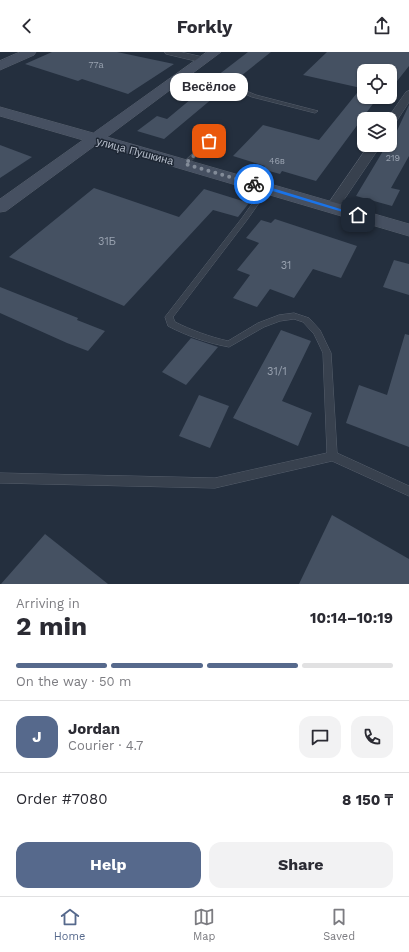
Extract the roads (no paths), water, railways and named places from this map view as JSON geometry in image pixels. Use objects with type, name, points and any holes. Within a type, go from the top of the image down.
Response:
[{"type":"street","points":[[0,66],[30,52]]},
{"type":"street","points":[[169,52],[209,56]]},
{"type":"street","points":[[0,207],[95,140],[209,56]]},
{"type":"street","points":[[397,114],[408,99]]},
{"type":"street","name":"улица Пушкина","points":[[0,111],[95,140],[185,164],[409,230]]},
{"type":"street","points":[[332,207],[370,152]]},
{"type":"lane","points":[[183,75],[232,87],[254,96],[315,111]]},
{"type":"lane","points":[[185,164],[209,141]]},
{"type":"lane","points":[[268,188],[169,317],[169,320],[171,324],[183,330],[218,342],[229,344],[261,325],[279,318],[294,316],[306,320],[317,332],[327,352],[332,456]]},
{"type":"lane","points":[[0,478],[215,483],[332,456],[409,492]]},
{"type":"place","name":"Весёлое","points":[[209,141]]}]
